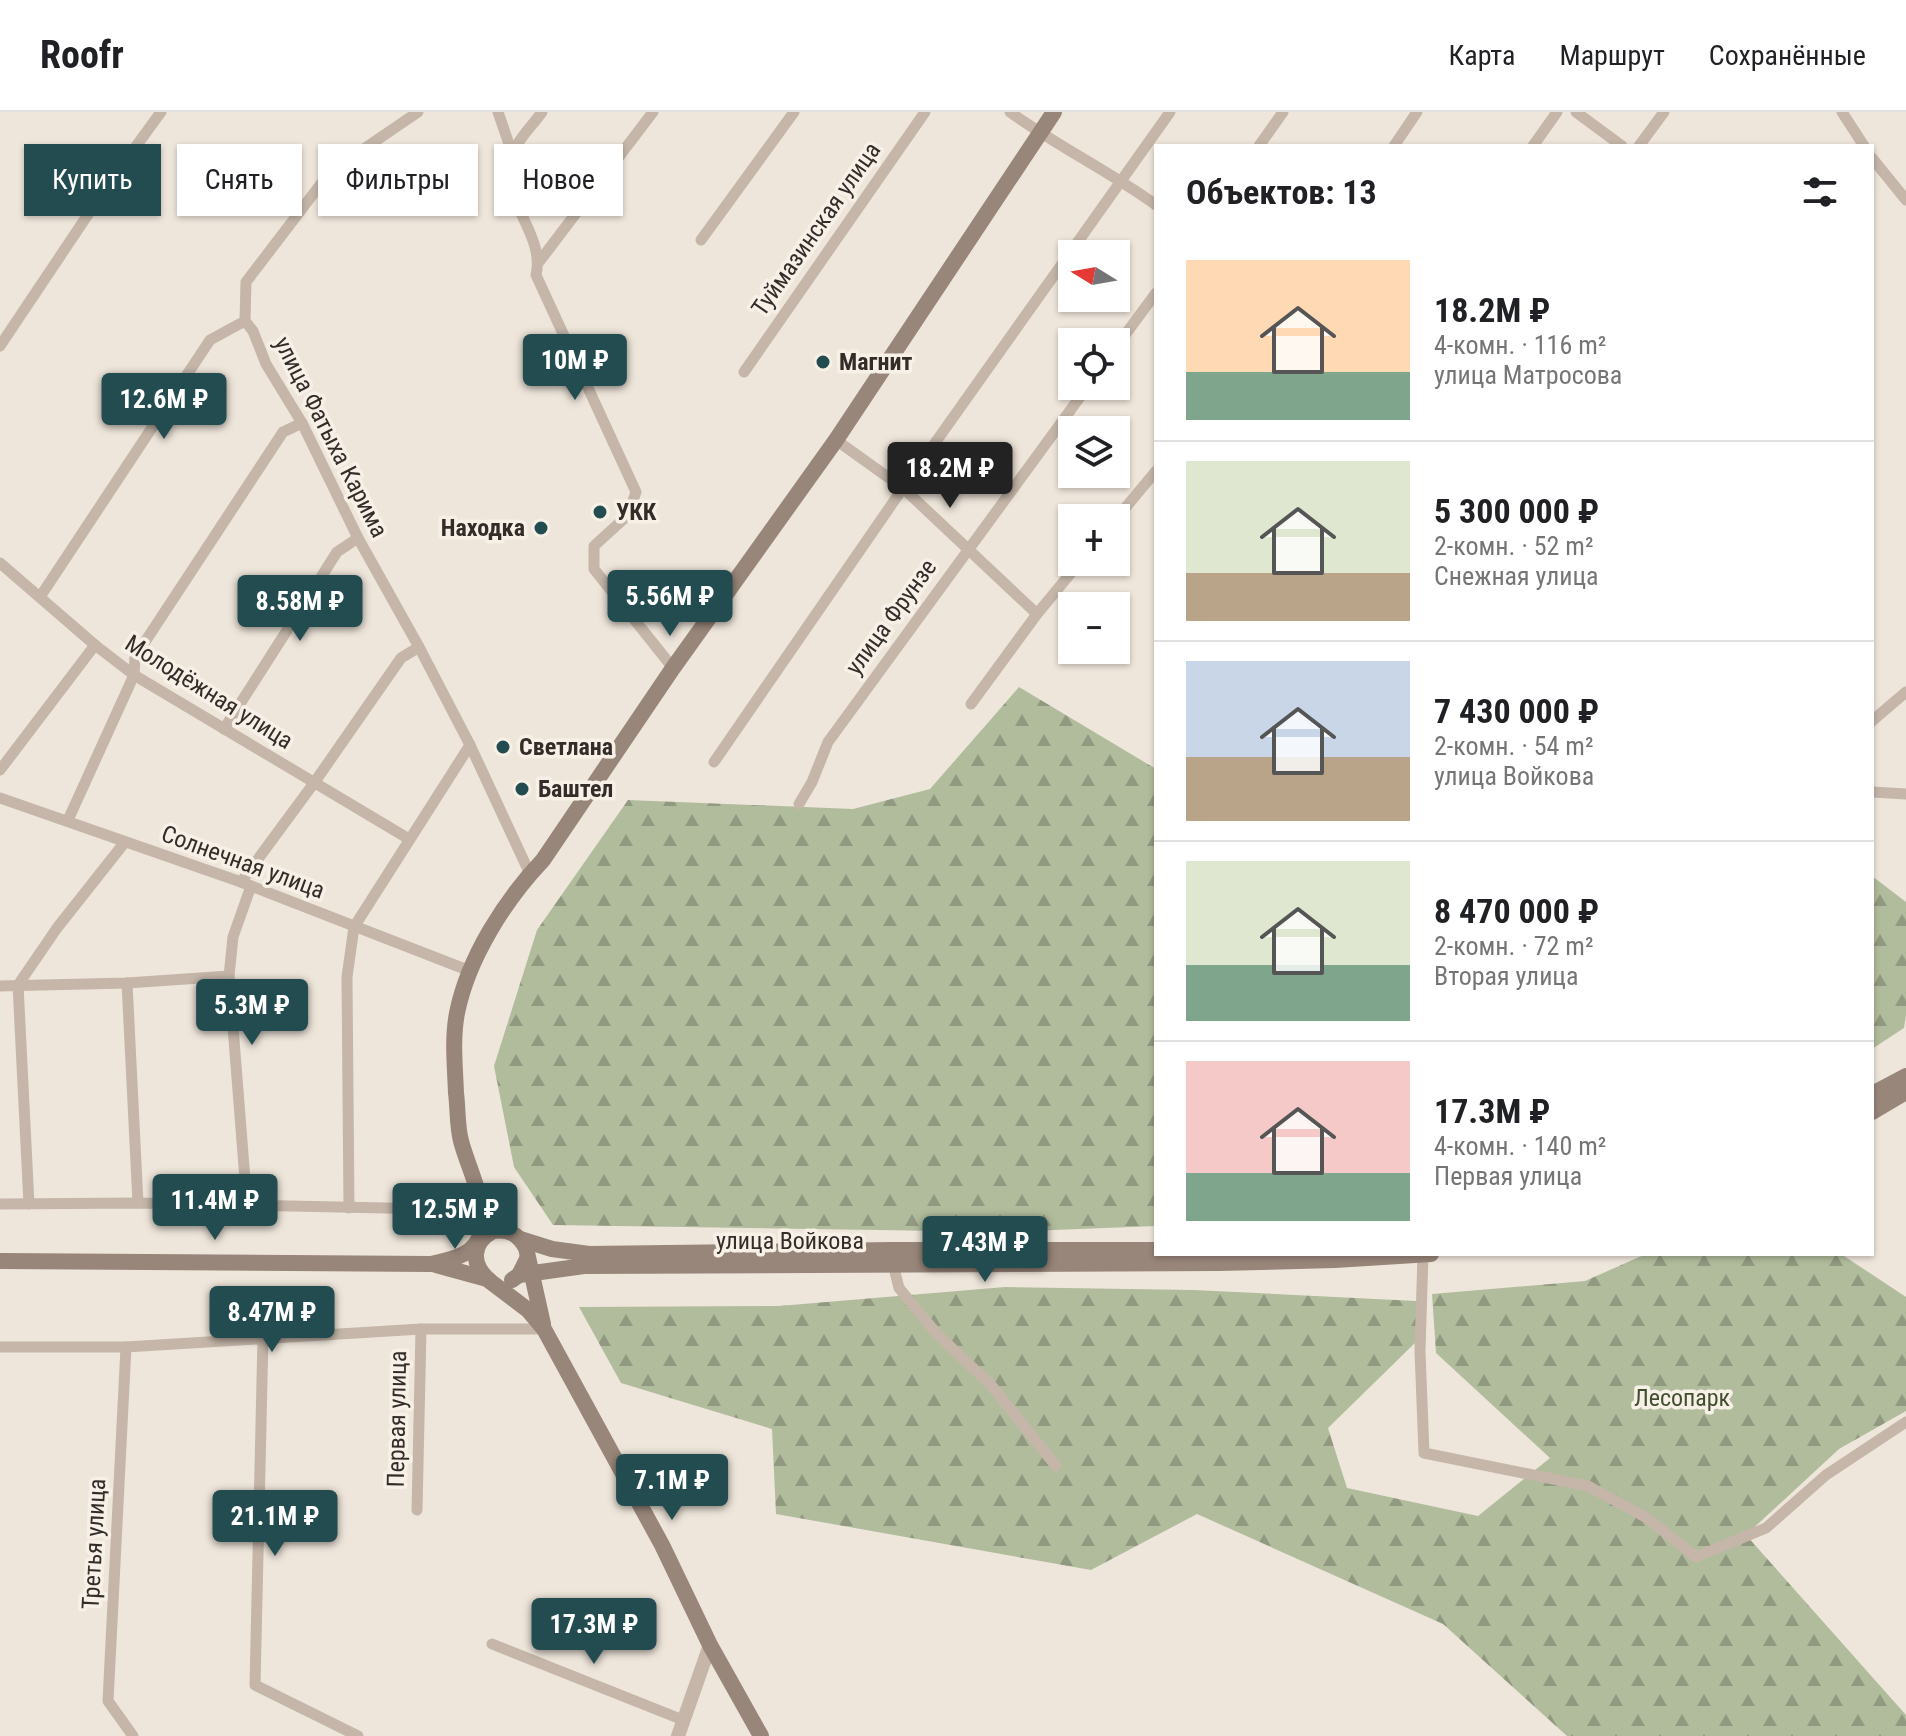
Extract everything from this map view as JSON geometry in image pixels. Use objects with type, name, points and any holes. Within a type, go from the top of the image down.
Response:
[{"type":"main road","points":[[544,1329],[528,1310],[487,1279],[478,1269],[475,1256],[483,1225],[482,1210],[460,1137],[454,1054],[457,1013],[470,971],[496,922],[836,440],[1054,112]]},
{"type":"main road","points":[[1874,1093],[1906,1076]]},
{"type":"main road","points":[[1874,1111],[1906,1092]]},
{"type":"main road","name":"улица Войкова","points":[[482,1210],[516,1236],[552,1249],[589,1254],[1154,1250]]},
{"type":"main road","points":[[0,1261],[431,1264],[454,1260],[468,1253],[493,1231],[516,1236],[526,1248],[527,1275],[544,1329],[662,1545],[710,1645],[761,1736]]},
{"type":"main road","name":"улица Войкова","points":[[527,1275],[584,1266],[1234,1263],[1399,1256]]},
{"type":"main road","points":[[431,1264],[498,1283],[527,1275]]},
{"type":"street","points":[[0,346],[107,186],[161,112]]},
{"type":"street","points":[[40,597],[210,340],[245,321],[246,282],[330,172],[418,112]]},
{"type":"street","points":[[498,112],[509,144]]},
{"type":"street","points":[[519,144],[542,112]]},
{"type":"street","points":[[653,112],[539,262],[536,275],[636,492],[628,515],[594,546],[594,569],[673,668]]},
{"type":"street","points":[[701,240],[794,112]]},
{"type":"street","name":"Туймазинская улица","points":[[744,372],[925,112]]},
{"type":"street","points":[[1010,112],[1040,134],[1154,204]]},
{"type":"street","points":[[714,762],[903,488],[1170,112]]},
{"type":"street","points":[[1260,144],[1283,112]]},
{"type":"street","points":[[1395,144],[1417,112]]},
{"type":"street","points":[[1534,144],[1557,112]]},
{"type":"street","points":[[1576,112],[1619,144]]},
{"type":"street","points":[[1640,144],[1664,112]]},
{"type":"street","points":[[1842,112],[1863,144]]},
{"type":"street","points":[[1874,160],[1906,200]]},
{"type":"street","points":[[523,216],[539,262]]},
{"type":"street","points":[[1130,328],[1154,296]]},
{"type":"street","name":"улица Фатыха Карима","points":[[245,321],[253,331],[266,364],[302,423],[358,538],[470,745],[530,874]]},
{"type":"street","name":"улица Фрунзе","points":[[799,804],[812,782],[828,742],[1078,400]]},
{"type":"street","points":[[68,820],[134,675],[135,657],[283,432],[302,423]]},
{"type":"street","points":[[836,440],[903,488],[1037,614]]},
{"type":"street","points":[[1128,504],[1154,473]]},
{"type":"street","points":[[224,729],[337,552],[358,538]]},
{"type":"street","name":"Молодёжная улица","points":[[0,563],[134,675],[409,839]]},
{"type":"street","points":[[971,704],[1068,576]]},
{"type":"street","points":[[0,770],[95,645]]},
{"type":"street","points":[[247,1205],[229,976],[233,937],[246,884],[401,658],[419,647]]},
{"type":"street","points":[[1874,719],[1906,692]]},
{"type":"street","points":[[349,1208],[347,977],[354,927],[470,745]]},
{"type":"street","points":[[1874,792],[1906,794]]},
{"type":"street","name":"Солнечная улица","points":[[0,798],[246,884],[470,971]]},
{"type":"street","points":[[29,1204],[18,985],[57,928],[125,842]]},
{"type":"street","points":[[0,986],[127,983],[229,976]]},
{"type":"street","points":[[127,983],[138,1203]]},
{"type":"street","points":[[0,1204],[138,1203],[482,1210]]},
{"type":"street","points":[[1423,1256],[1420,1351],[1424,1453],[1588,1486],[1647,1518],[1696,1557],[1766,1528],[1826,1475],[1906,1422]]},
{"type":"street","points":[[893,1264],[899,1288],[937,1334],[991,1385],[1056,1466]]},
{"type":"street","points":[[0,1347],[126,1347],[421,1329],[544,1329]]},
{"type":"street","name":"Первая улица","points":[[417,1510],[421,1329]]},
{"type":"street","points":[[263,1337],[255,1685],[358,1736]]},
{"type":"street","name":"Третья улица","points":[[126,1347],[108,1701],[133,1736]]},
{"type":"street","points":[[492,1644],[683,1720]]},
{"type":"street","points":[[678,1736],[710,1645]]},
{"type":"green space","points":[[1019,687],[1154,768],[1154,1226],[1006,1232],[553,1225],[514,1167],[494,1066],[537,930],[628,800],[853,809],[930,789]]},
{"type":"green space","points":[[1874,878],[1906,902],[1904,1028],[1874,1048]]},
{"type":"green space","name":"Лесопарк","points":[[1641,1256],[1844,1256],[1906,1297],[1906,1411],[1839,1449],[1746,1535],[1906,1715],[1906,1736],[1567,1736],[1443,1624],[1197,1514],[1091,1570],[776,1514],[772,1429],[621,1383],[579,1307],[779,1306],[1005,1287],[1194,1290],[1416,1301],[1417,1341],[1328,1428],[1347,1488],[1478,1516],[1550,1458],[1436,1353],[1432,1294],[1585,1281]]},
{"type":"place","name":"Магнит","points":[[823,362]]},
{"type":"place","name":"УКК","points":[[600,512]]},
{"type":"place","name":"Находка","points":[[541,528]]},
{"type":"place","name":"Светлана","points":[[503,747]]},
{"type":"place","name":"Баштел","points":[[522,789]]}]
